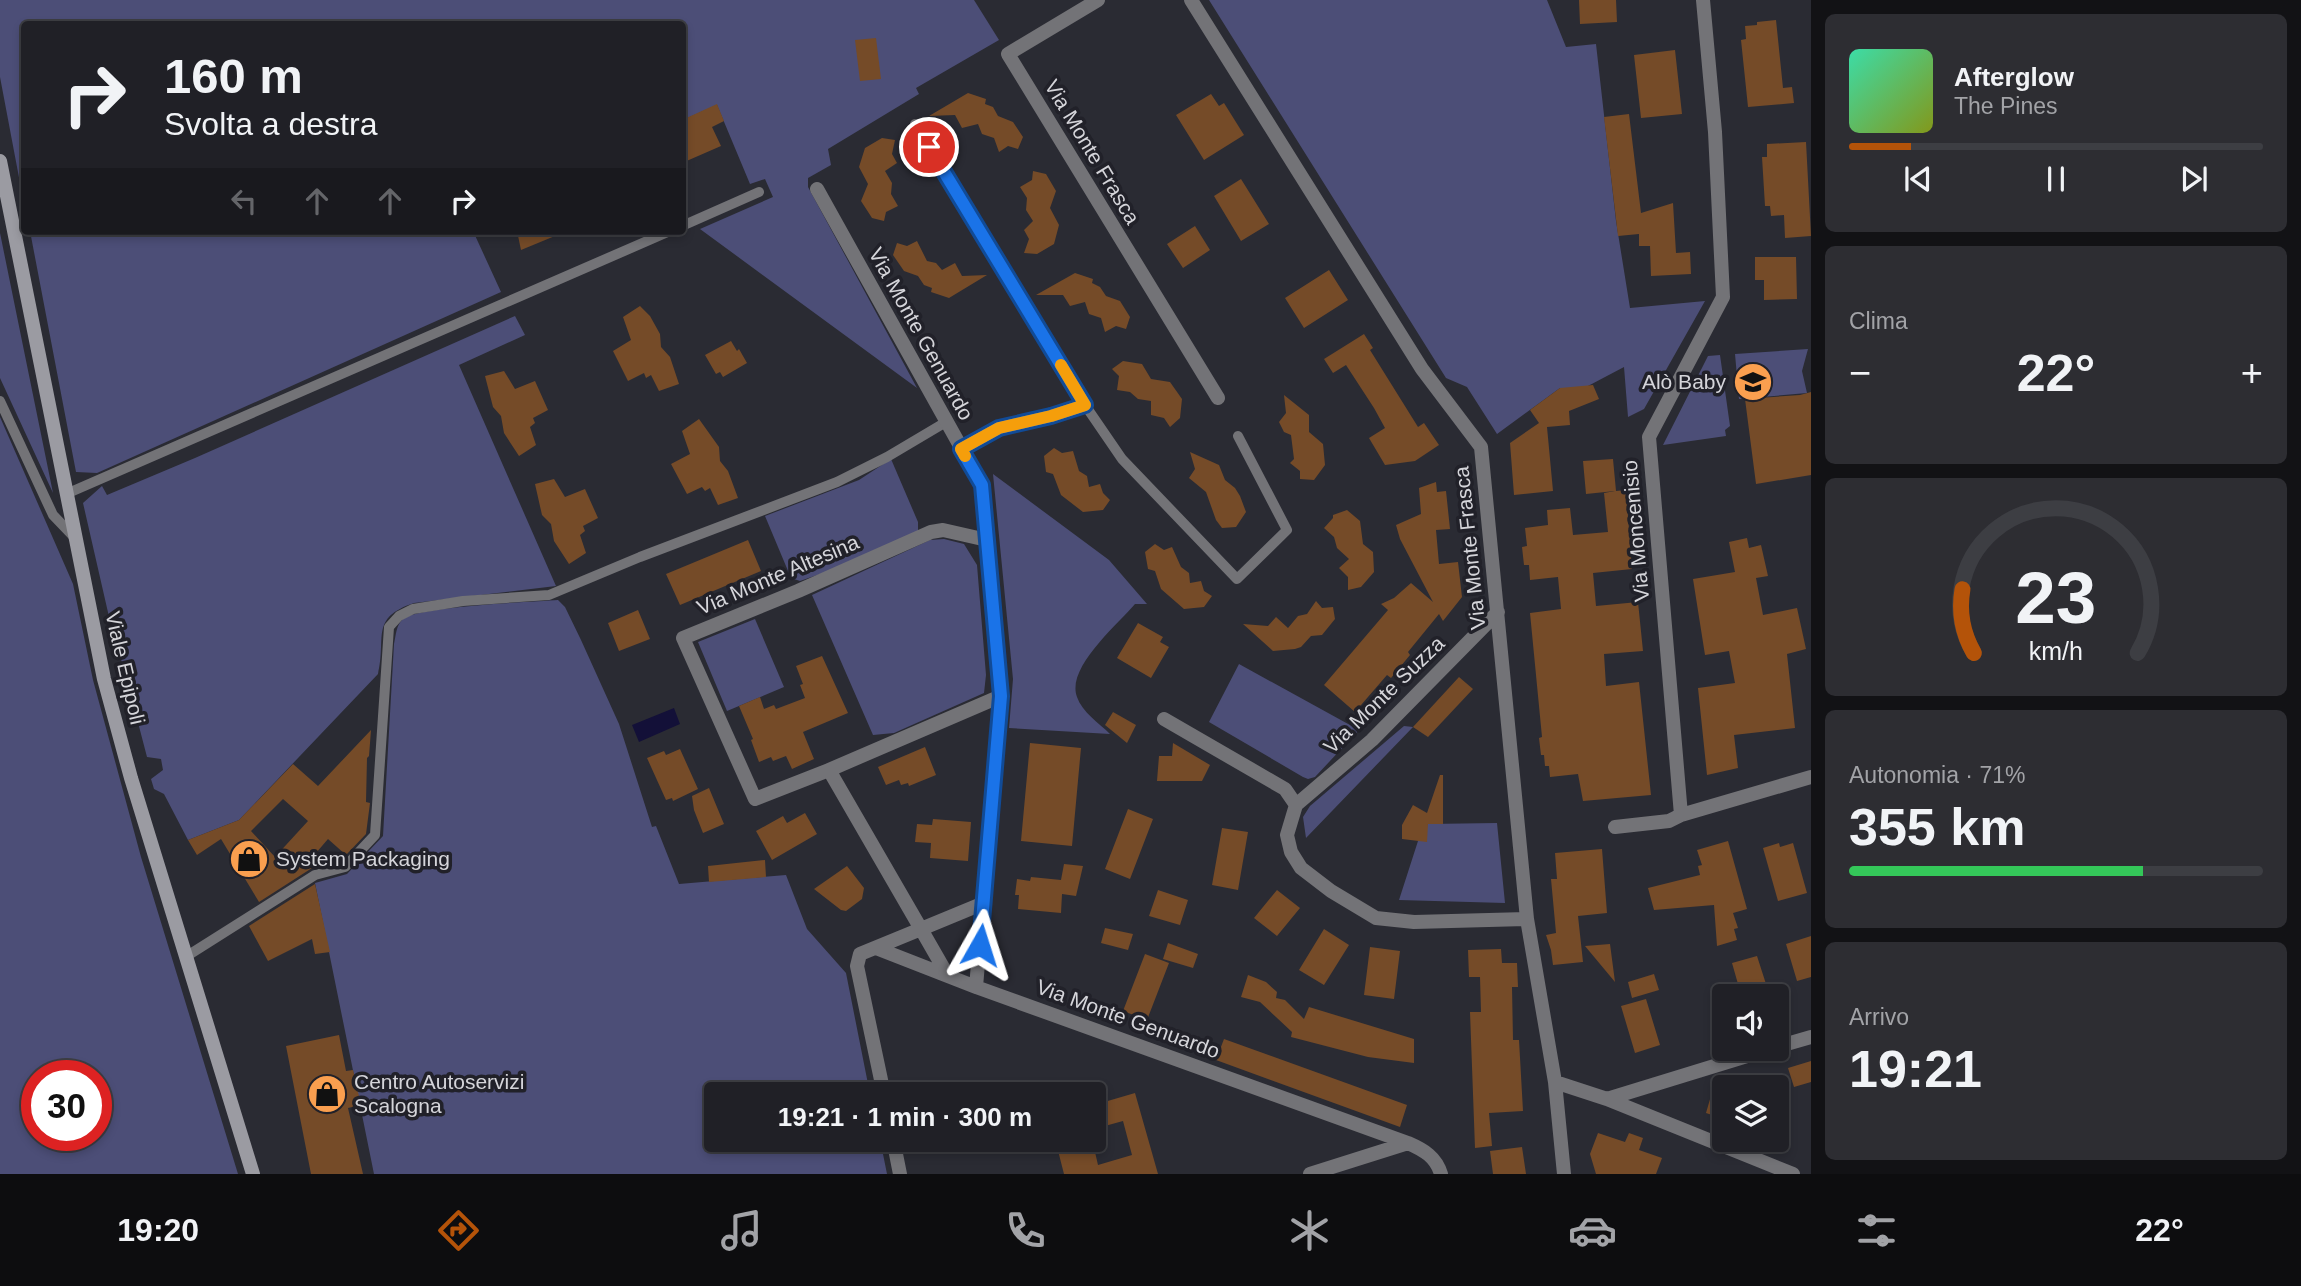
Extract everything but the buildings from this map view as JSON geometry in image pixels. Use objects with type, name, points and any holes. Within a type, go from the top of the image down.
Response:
[{"type":"main road","name":"Viale Epipoli","points":[[0,161],[104,679],[131,778],[253,1174]]},
{"type":"street","name":"Via Monte Frasca","points":[[1098,0],[1008,54],[1218,398]]},
{"type":"street","name":"Via Monte Frasca","points":[[1191,0],[1422,369],[1480,447],[1527,919],[1555,1082],[1564,1174]]},
{"type":"street","name":"Via Moncenisio","points":[[1681,816],[1649,437],[1723,297],[1715,132],[1703,0]]},
{"type":"street","name":"Via Monte Genuardo","points":[[817,189],[982,485],[1001,696],[976,987],[1408,1143],[1427,1151],[1441,1174]]},
{"type":"street","name":"Via Monte Altesina","points":[[829,770],[755,799],[683,638],[931,532],[943,530],[986,540]]},
{"type":"street","name":"Via Monte Suzza","points":[[1296,806],[1372,740],[1498,612]]},
{"type":"street","points":[[948,976],[829,770],[1001,696]]},
{"type":"street","points":[[1164,719],[1284,789],[1296,806],[1287,835],[1291,852],[1301,868],[1331,891],[1376,918],[1414,922],[1527,919]]},
{"type":"street","points":[[1615,827],[1669,821],[1811,777]]},
{"type":"street","points":[[881,1082],[857,966],[860,954],[984,902]]},
{"type":"street","points":[[876,948],[976,987]]},
{"type":"street","points":[[1789,1044],[1811,1037]]},
{"type":"street","points":[[1607,1099],[1732,1061]]},
{"type":"street","points":[[1555,1082],[1607,1099],[1793,1174]]},
{"type":"street","points":[[1310,1174],[1408,1143]]},
{"type":"street","points":[[896,1152],[900,1174]]},
{"type":"lane","points":[[915,124],[1085,405],[1122,458],[1237,579],[1287,530],[1238,436]]},
{"type":"lane","points":[[686,224],[759,192]]},
{"type":"lane","points":[[66,495],[661,235]]},
{"type":"lane","points":[[0,401],[53,515],[76,538]]},
{"type":"lane","points":[[961,449],[999,428],[1085,405]]},
{"type":"lane","points":[[187,956],[315,875],[345,867],[376,835],[389,626],[399,615],[413,609],[463,601],[549,595],[640,557],[837,482],[887,457],[946,422]]},
{"type":"shaded area","points":[[0,0],[974,0],[999,40],[916,88],[919,94],[828,149],[831,165],[808,178],[808,187],[917,388],[700,229],[773,197],[765,179],[750,184],[717,105],[686,119],[686,21],[21,21],[21,188],[0,77]]},
{"type":"shaded area","points":[[1209,0],[1547,0],[1566,47],[1596,44],[1616,221],[1630,308],[1705,301],[1644,409],[1628,417],[1624,367],[1569,396],[1560,388],[1497,434],[1467,387],[1446,378]]},
{"type":"shaded area","points":[[0,233],[53,493],[0,378]]},
{"type":"shaded area","points":[[31,235],[475,235],[501,292],[97,473],[76,472]]},
{"type":"shaded area","points":[[515,316],[525,335],[459,365],[556,586],[414,603],[391,615],[382,631],[378,674],[239,820],[188,840],[164,794],[154,789],[151,779],[163,770],[161,759],[147,757],[115,643],[83,503],[102,486],[107,495]]},
{"type":"shaded area","points":[[1808,349],[1802,371],[1807,393],[1739,399],[1735,354]]},
{"type":"shaded area","points":[[1720,355],[1730,426],[1725,430],[1726,436],[1663,445],[1708,356]]},
{"type":"shaded area","points":[[0,417],[73,584],[93,680],[141,857],[238,1174],[0,1174]]},
{"type":"shaded area","points":[[891,459],[918,522],[918,533],[852,563],[800,581],[791,578],[765,516],[859,480]]},
{"type":"shaded area","points":[[993,474],[1109,560],[1147,604],[1135,604],[1095,648],[1079,673],[1076,686],[1079,702],[1110,734],[1009,728],[1013,679]]},
{"type":"shaded area","points":[[944,539],[964,544],[977,565],[986,675],[984,693],[894,733],[873,735],[812,595],[930,540]]},
{"type":"shaded area","points":[[558,600],[565,607],[619,724],[652,827],[656,826],[679,884],[786,875],[807,929],[846,973],[868,1082],[704,1082],[704,1152],[883,1152],[887,1174],[374,1174],[315,883],[347,874],[383,836],[394,644],[401,621],[430,611]]},
{"type":"shaded area","points":[[755,619],[784,687],[727,711],[698,642]]},
{"type":"shaded area","points":[[1239,664],[1359,730],[1315,777],[1303,777],[1209,722]]},
{"type":"shaded area","points":[[674,708],[680,724],[639,742],[632,725]]},
{"type":"shaded area","points":[[1404,726],[1413,727],[1306,838],[1303,817],[1310,806]]},
{"type":"shaded area","points":[[1497,823],[1505,903],[1399,900],[1418,841],[1428,824]]},
{"type":"slow traffic","points":[[965,456],[961,449],[999,428],[1085,405],[1061,365]]},
{"type":"place","name":"Alò Baby","points":[[1753,382]]},
{"type":"place","name":"System Packaging","points":[[249,859]]},
{"type":"place","name":"Centro Autoservizi Scalogna","points":[[327,1094]]},
{"type":"route","points":[[929,147],[1085,405],[999,428],[961,449],[982,485],[1001,696],[980,945]]}]
